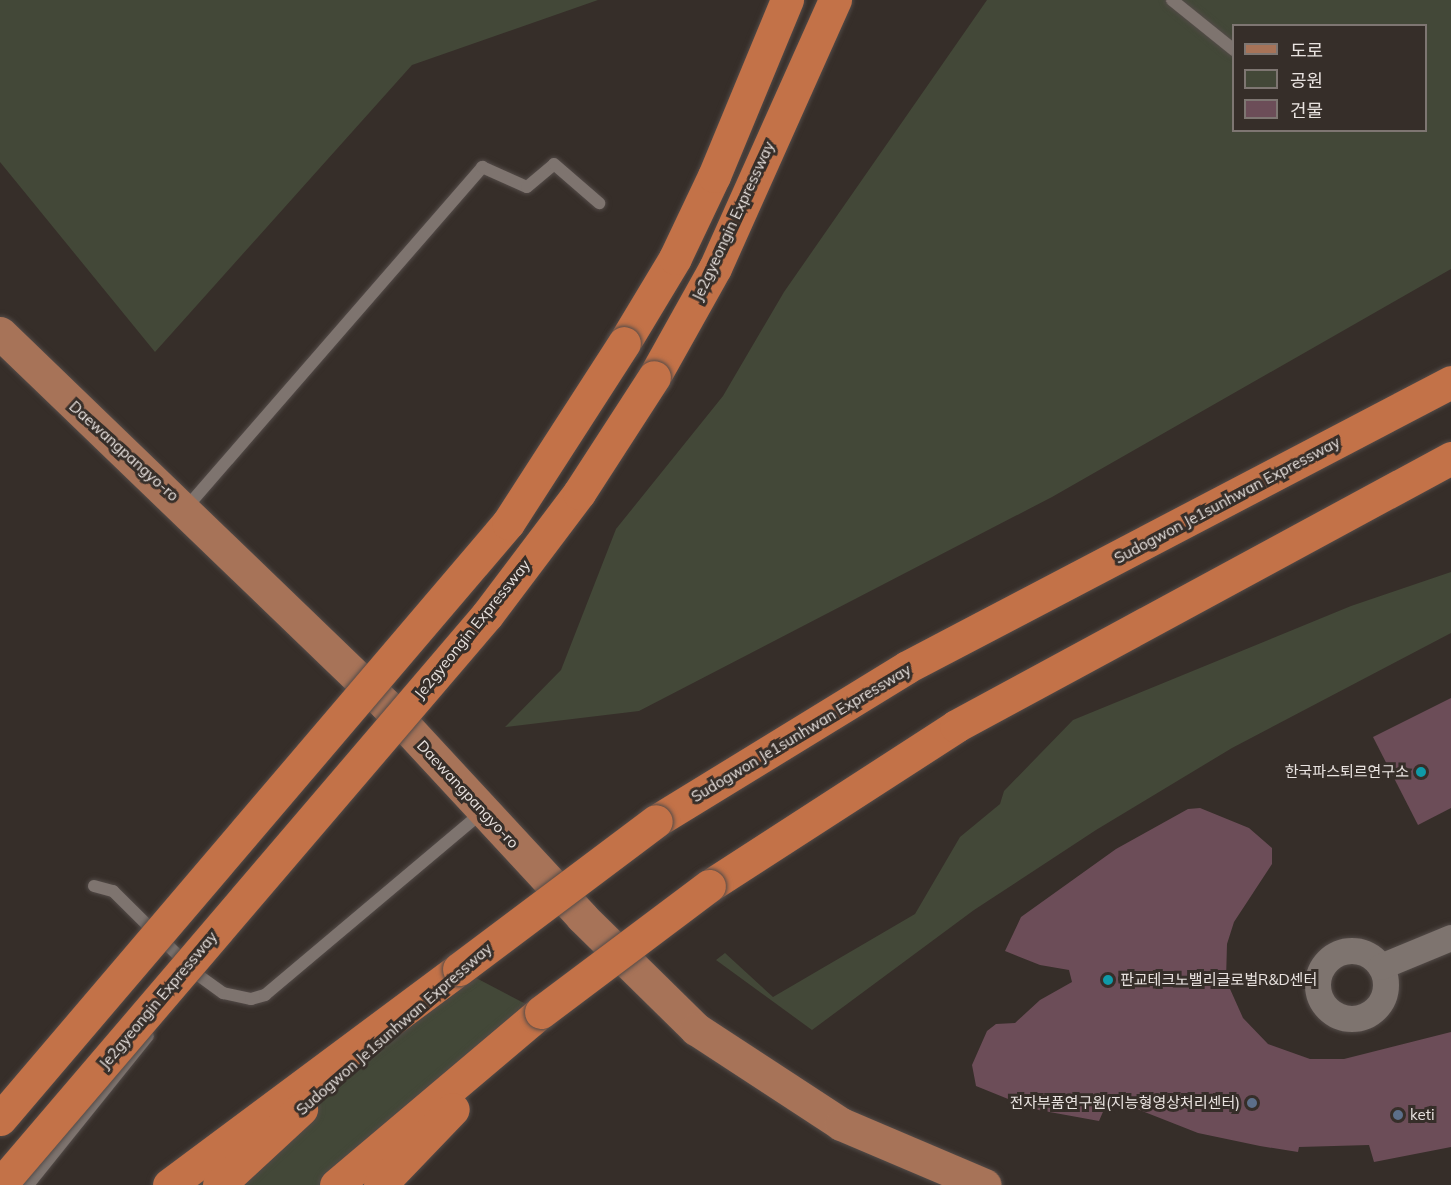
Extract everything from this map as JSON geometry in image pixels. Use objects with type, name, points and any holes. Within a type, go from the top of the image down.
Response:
[{"type":"highway","points":[[0,1119],[479,558],[555,456],[624,343],[694,217],[787,0]]},
{"type":"highway","name":"Je2gyeongin Expressway","points":[[0,1185],[487,615],[579,493],[654,378],[715,268],[835,0]]},
{"type":"highway","name":"Sudogwon Je1sunhwan Expressway","points":[[219,1185],[459,969],[656,821],[908,668],[1451,382]]},
{"type":"highway","points":[[336,1185],[541,1012],[709,886],[956,726],[1451,458]]},
{"type":"highway","points":[[169,1185],[459,969]]},
{"type":"highway","points":[[380,1185],[541,1012]]},
{"type":"main road","name":"Daewangpangyo-ro","points":[[0,333],[186,507],[385,704],[483,811],[696,1029],[841,1124],[985,1185]]},
{"type":"street","points":[[1381,967],[1451,938]]},
{"type":"lane","points":[[1172,0],[1232,49]]},
{"type":"lane","points":[[186,507],[482,167],[527,187],[554,164],[599,203]]},
{"type":"lane","points":[[94,886],[113,891],[198,975],[237,999],[265,995],[483,811]]},
{"type":"lane","points":[[183,993],[198,975]]},
{"type":"lane","points":[[28,1185],[161,1020]]},
{"type":"green space","points":[[0,0],[598,0],[412,65],[155,352],[0,162]]},
{"type":"green space","points":[[987,0],[1451,0],[1451,269],[1052,497],[639,711],[505,727],[561,670],[616,529],[723,396],[784,292]]},
{"type":"green space","points":[[1451,572],[1451,633],[1232,748],[1096,830],[974,910],[812,1030],[716,960],[725,953],[773,997],[915,914],[960,837],[1000,804],[1004,791],[1073,720],[1351,606]]},
{"type":"green space","points":[[459,969],[541,1012],[380,1185],[169,1185]]},
{"type":"building","name":"한국파스퇴르연구소","points":[[1451,698],[1451,808],[1418,825],[1373,737]]},
{"type":"building","name":"판교테크노밸리글로벌R&D센터","points":[[1200,808],[1249,828],[1272,848],[1272,864],[1234,922],[1227,944],[1226,980],[1243,1018],[1268,1044],[1310,1059],[1344,1059],[1451,1032],[1451,1147],[1374,1162],[1369,1145],[1299,1147],[1298,1152],[1198,1133],[1109,1098],[1099,1121],[1033,1109],[976,1086],[972,1065],[987,1031],[996,1024],[1015,1023],[1040,1000],[1072,982],[1069,970],[1040,965],[1005,951],[1021,917],[1116,849],[1188,809]]},
{"type":"place","name":"한국파스퇴르연구소","points":[[1421,772]]},
{"type":"place","name":"판교테크노밸리글로벌R&D센터","points":[[1108,980]]},
{"type":"place","name":"전자부품연구원(지능형영상처리센터)","points":[[1252,1103]]},
{"type":"place","name":"keti","points":[[1398,1115]]}]
